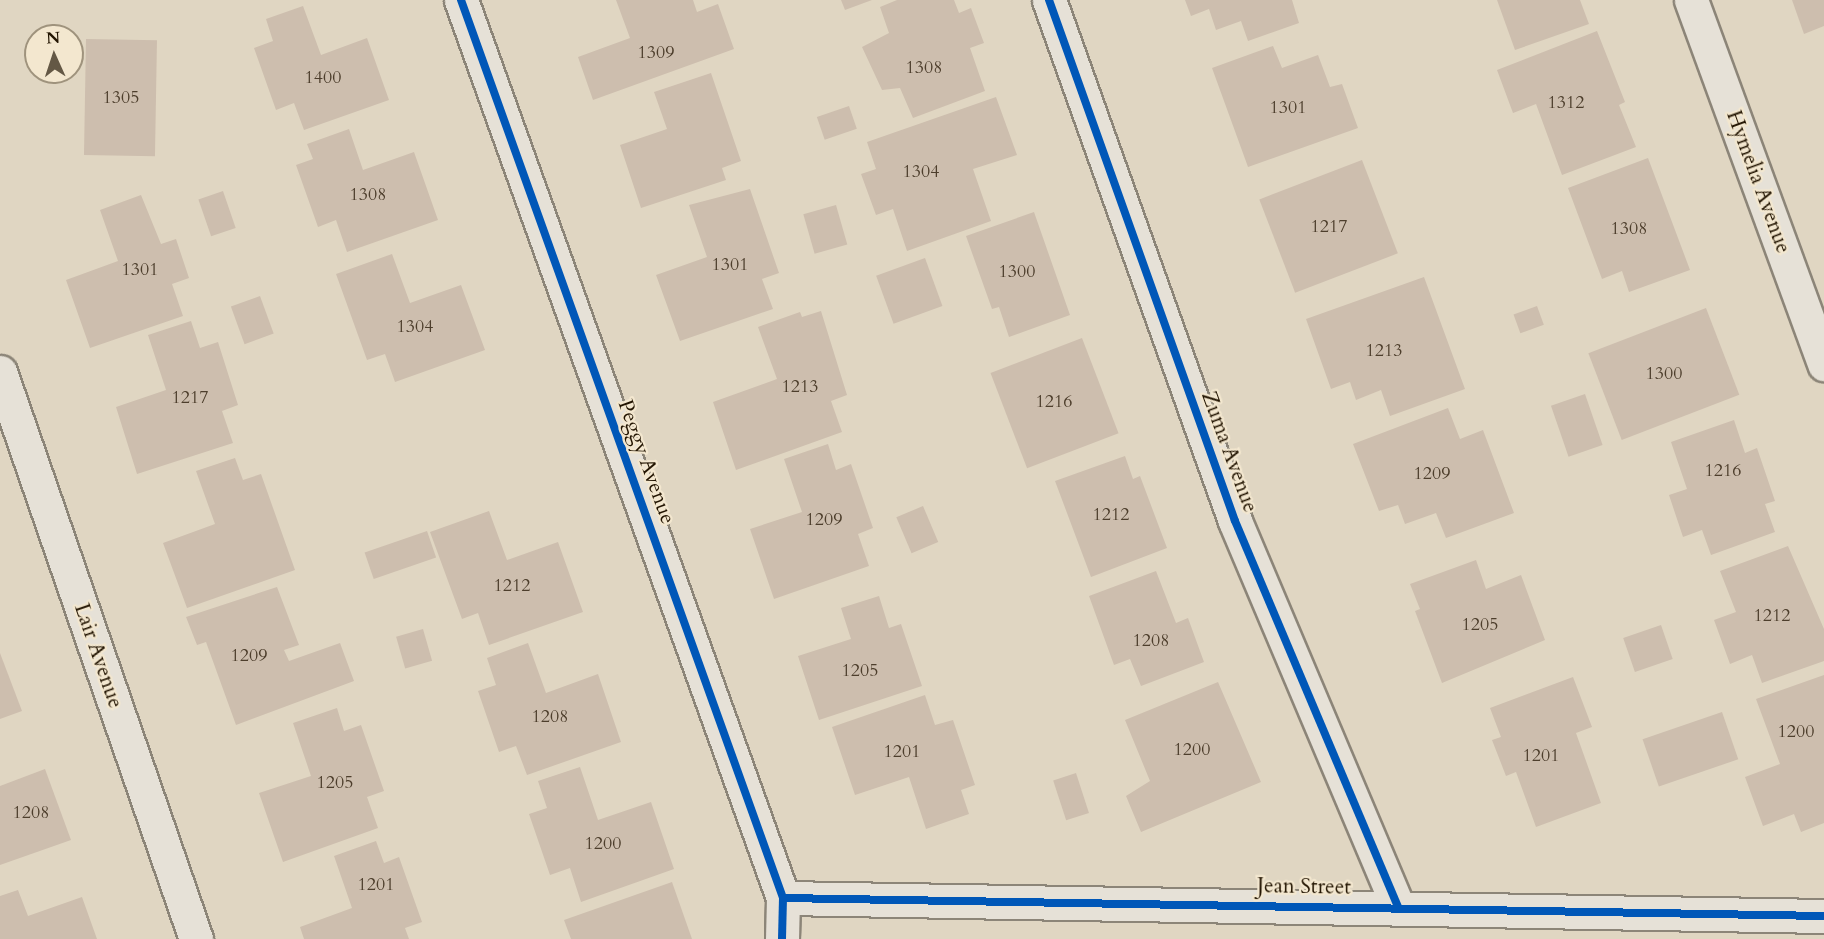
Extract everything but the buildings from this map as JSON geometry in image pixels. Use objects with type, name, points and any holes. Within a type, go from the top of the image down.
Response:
[{"type":"street","name":"Peggy Avenue","points":[[461,0],[783,898],[782,939]]},
{"type":"street","name":"Zuma Avenue","points":[[1049,0],[1235,521],[1398,907]]},
{"type":"street","name":"Hymelia Avenue","points":[[1691,0],[1824,364]]},
{"type":"street","name":"Lair Avenue","points":[[0,372],[196,939]]},
{"type":"street","name":"Jean Street","points":[[783,898],[1824,916]]},
{"type":"cycle path","points":[[461,0],[783,898],[782,939]]},
{"type":"cycle path","points":[[1049,0],[1235,521],[1398,907]]},
{"type":"cycle path","points":[[783,898],[1824,916]]}]
